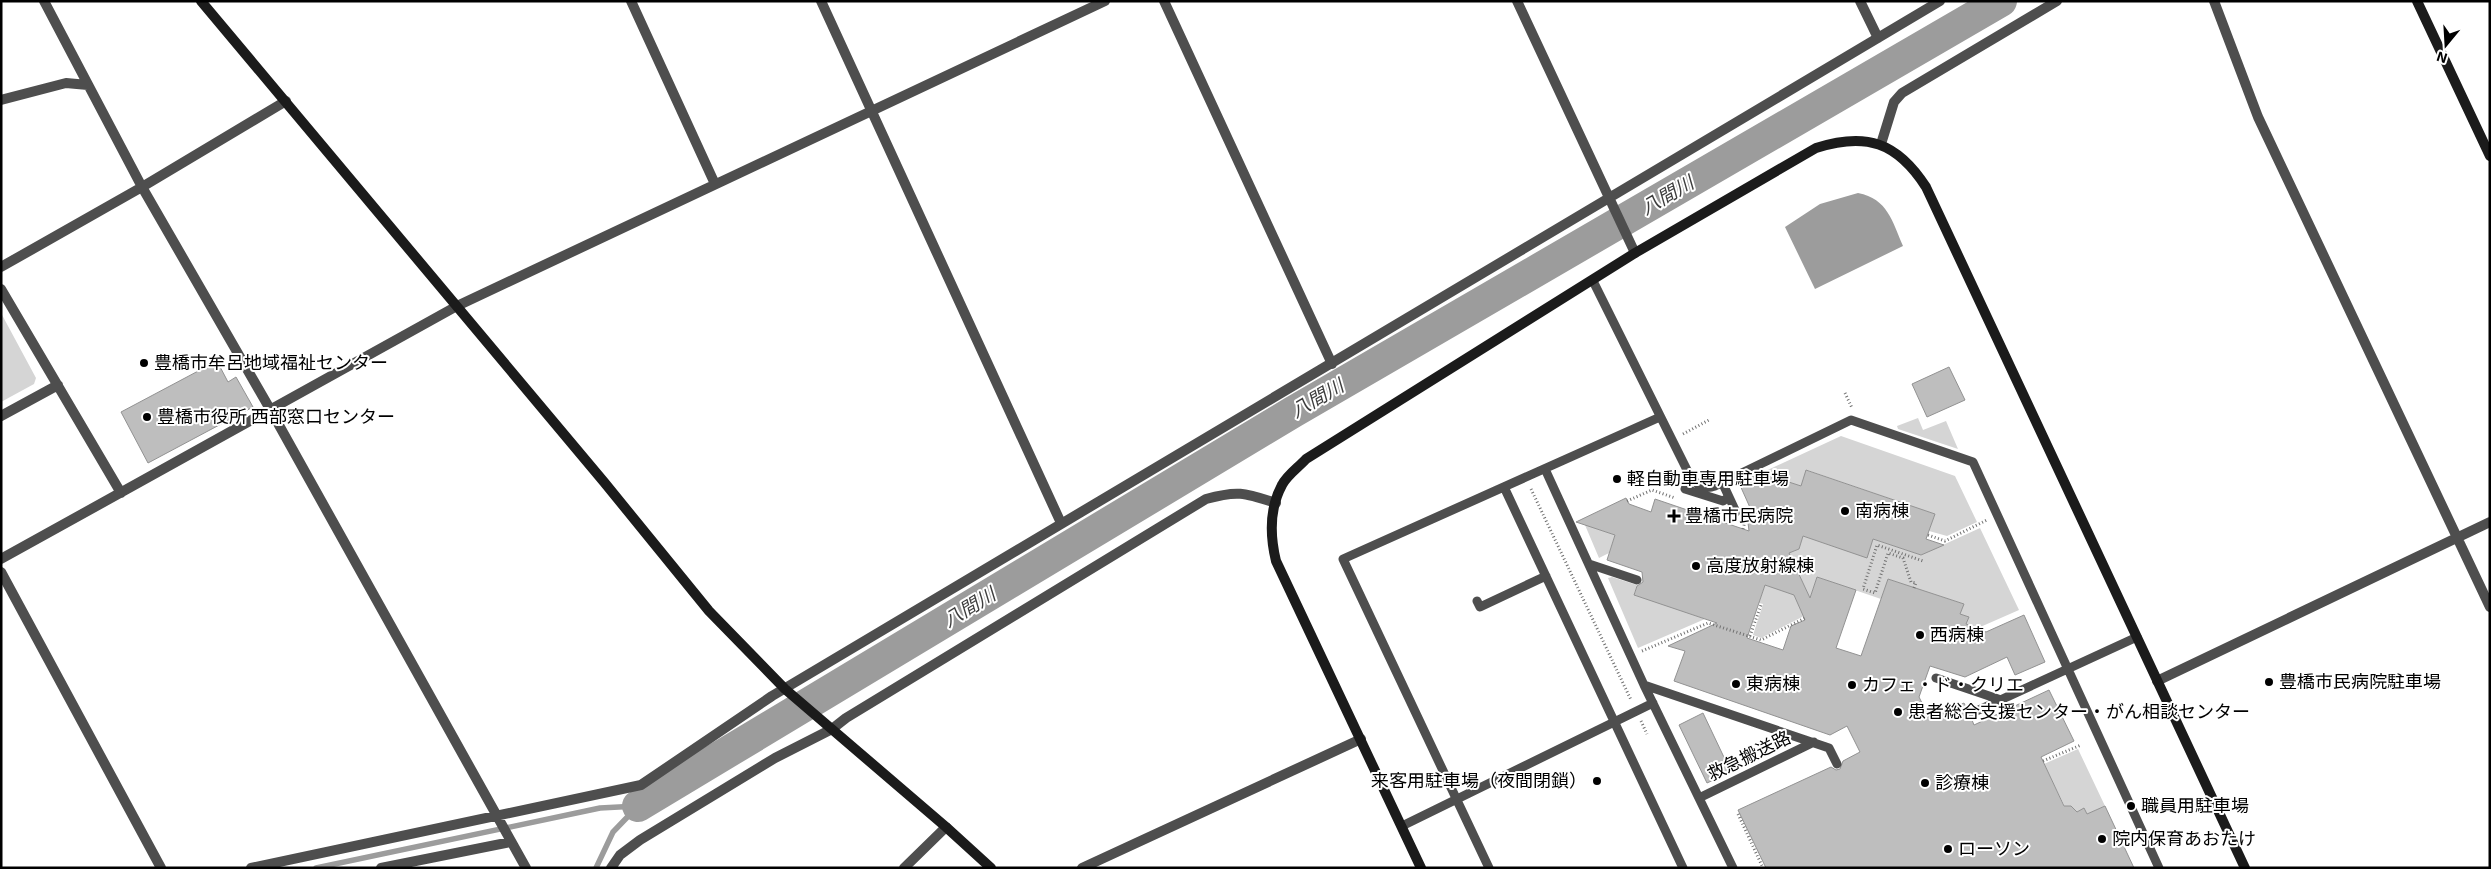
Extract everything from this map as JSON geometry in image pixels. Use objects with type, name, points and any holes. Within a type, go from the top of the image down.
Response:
[{"type":"street","points":[[44,1],[142,187],[270,409],[526,868]]},
{"type":"street","points":[[201,1],[710,612],[785,689],[946,826],[991,868]]},
{"type":"street","points":[[631,1],[715,184]]},
{"type":"street","points":[[821,1],[1061,523]]},
{"type":"street","points":[[1,559],[457,306],[1105,1]]},
{"type":"street","points":[[1164,1],[1332,364]]},
{"type":"street","points":[[1517,1],[1635,254]]},
{"type":"street","points":[[1860,1],[1878,38]]},
{"type":"street","points":[[251,868],[641,784],[785,689],[1061,523],[1610,200],[1940,1]]},
{"type":"street","points":[[1881,144],[1894,102],[1902,93],[2058,1]]},
{"type":"street","points":[[2214,1],[2258,116],[2490,607]]},
{"type":"street","points":[[2417,1],[2490,156]]},
{"type":"street","points":[[1,100],[66,83],[88,85]]},
{"type":"street","points":[[1,267],[142,187],[286,101]]},
{"type":"street","points":[[1421,868],[1276,561],[1270,535],[1282,484],[1306,459],[1635,254],[1816,148],[1837,141],[1858,139],[1881,144],[1902,156],[1915,168],[1926,186],[2246,868]]},
{"type":"street","points":[[1,289],[121,493]]},
{"type":"street","points":[[1,416],[58,385]]},
{"type":"street","points":[[611,868],[620,855],[640,840],[829,726],[846,718],[1206,499],[1231,492],[1276,503]]},
{"type":"street","points":[[2157,681],[2490,522]]},
{"type":"street","points":[[1,572],[161,868]]},
{"type":"street","points":[[1082,868],[1361,739]]},
{"type":"street","points":[[904,868],[946,826]]},
{"type":"street","points":[[382,868],[510,842]]},
{"type":"lane","points":[[1593,281],[1671,440],[1696,484],[1708,488],[1851,420],[1973,462],[2159,868]]},
{"type":"lane","points":[[1489,868],[1343,559],[1660,417]]},
{"type":"lane","points":[[1545,469],[1644,685],[1733,868]]},
{"type":"lane","points":[[1690,476],[1686,489],[1724,501],[1729,497]]},
{"type":"lane","points":[[1722,482],[1736,512]]},
{"type":"lane","points":[[1504,487],[1683,868]]},
{"type":"lane","points":[[1590,564],[1636,580]]},
{"type":"lane","points":[[1477,601],[1480,607],[1546,576]]},
{"type":"lane","points":[[1970,714],[2136,637]]},
{"type":"lane","points":[[1936,678],[2001,700]]},
{"type":"lane","name":"救急搬送路","points":[[1644,685],[1829,748],[1837,764]]},
{"type":"lane","points":[[1402,826],[1653,703]]},
{"type":"lane","name":"救急搬送路","points":[[1699,798],[1814,742]]},
{"type":"path","points":[[1845,393],[1854,414]]},
{"type":"path","points":[[1671,440],[1709,420]]},
{"type":"path","points":[[1524,488],[1530,485],[1633,705]]},
{"type":"path","points":[[1928,535],[1945,541],[1997,515]]},
{"type":"path","points":[[1914,588],[1916,583],[1911,582],[1903,558],[1888,553],[1875,593],[1863,589],[1877,545],[1923,561]]},
{"type":"path","points":[[1750,636],[1761,604]]},
{"type":"path","points":[[1640,652],[1708,623],[1761,640],[1805,618]]},
{"type":"path","points":[[1641,720],[1648,734]]},
{"type":"path","points":[[2043,761],[2080,745]]},
{"type":"path","points":[[1738,814],[1763,868]]},
{"type":"shaded area","points":[[1858,193],[1876,200],[1883,206],[1892,220],[1903,246],[1815,289],[1785,227],[1820,204]]},
{"type":"shaded area","points":[[1,313],[36,378],[34,384],[1,402]]},
{"type":"shaded area","points":[[1918,418],[1923,430],[1946,421],[1958,449],[1898,429],[1897,426]]},
{"type":"shaded area","points":[[1841,436],[1955,476],[1977,522],[1947,536],[1929,531],[1935,514],[1807,470],[1801,486],[1748,479]]},
{"type":"shaded area","points":[[1601,517],[1597,529],[1615,535],[1609,553],[1599,558],[1585,525]]},
{"type":"shaded area","points":[[1980,528],[2019,610],[1978,628],[1977,632],[1966,624],[1968,617],[1960,614],[1964,604],[1888,579],[1881,599],[1817,577],[1810,598],[1789,553],[1799,549],[1803,536],[1867,557],[1873,539],[1921,555]]},
{"type":"shaded area","points":[[1612,577],[1637,585],[1634,594],[1705,619],[1638,648],[1608,578]]},
{"type":"shaded area","points":[[1765,585],[1783,591],[1791,588],[1804,616],[1761,638],[1753,635],[1763,604],[1759,603]]},
{"type":"shaded area","points":[[2078,749],[2105,806],[2087,814],[2084,809],[2071,815],[2073,808],[2071,806],[2065,807],[2044,764]]},
{"type":"building","points":[[217,361],[228,382],[236,377],[253,407],[148,463],[121,412]]},
{"type":"building","points":[[1949,367],[1965,400],[1927,417],[1912,384]]},
{"type":"building","points":[[1806,470],[1935,514],[1926,539],[1944,545],[1921,555],[1873,539],[1867,558],[1803,536],[1799,549],[1789,553],[1810,598],[1817,577],[1856,590],[1836,648],[1861,656],[1888,579],[1964,604],[1960,614],[1969,617],[1966,624],[1986,632],[2024,615],[2045,662],[2015,675],[2007,657],[1965,677],[1930,666],[1919,697],[1930,719],[1964,703],[1967,709],[1965,717],[1972,720],[1974,725],[2049,690],[2074,741],[2041,757],[2064,806],[2071,806],[2077,812],[2084,808],[2087,814],[2105,806],[2134,868],[1766,868],[1738,810],[1831,767],[1836,770],[1840,769],[1843,761],[1860,752],[1847,726],[1830,735],[1674,681],[1685,651],[1668,646],[1717,623],[1634,595],[1637,586],[1643,582],[1642,572],[1607,560],[1615,535],[1576,522],[1626,498],[1629,504],[1651,512],[1655,499],[1749,531],[1747,514],[1752,512],[1739,483],[1761,473],[1801,486]],"holes":[[[1765,585],[1794,595],[1805,620],[1791,626],[1783,650],[1747,638]]]},
{"type":"building","points":[[1703,713],[1731,772],[1707,783],[1679,725]]},
{"type":"waterway","name":"八間川","points":[[638,806],[1293,412],[2001,1]]},
{"type":"waterway","points":[[316,868],[600,808],[638,806]]},
{"type":"waterway","points":[[596,868],[613,832],[638,806]]},
{"type":"place","name":"豊橋市牟呂地域福祉センター","points":[[144,363]]},
{"type":"place","name":"豊橋市役所 西部窓口センター","points":[[147,417]]},
{"type":"place","name":"軽自動車専用駐車場","points":[[1617,479]]},
{"type":"place","name":"南病棟","points":[[1845,511]]},
{"type":"place","name":"豊橋市民病院","points":[[1674,516]]},
{"type":"place","name":"高度放射線棟","points":[[1696,566]]},
{"type":"place","name":"西病棟","points":[[1920,635]]},
{"type":"place","name":"豊橋市民病院駐車場","points":[[2269,682]]},
{"type":"place","name":"東病棟","points":[[1736,684]]},
{"type":"place","name":"カフェ・ド・クリエ","points":[[1852,685]]},
{"type":"place","name":"患者総合支援センター・がん相談センター","points":[[1898,712]]},
{"type":"place","name":"来客用駐車場（夜間閉鎖）","points":[[1597,781]]},
{"type":"place","name":"診療棟","points":[[1925,783]]},
{"type":"place","name":"職員用駐車場","points":[[2131,806]]},
{"type":"place","name":"院内保育あおたけ","points":[[2102,839]]},
{"type":"place","name":"ローソン","points":[[1948,849]]}]
